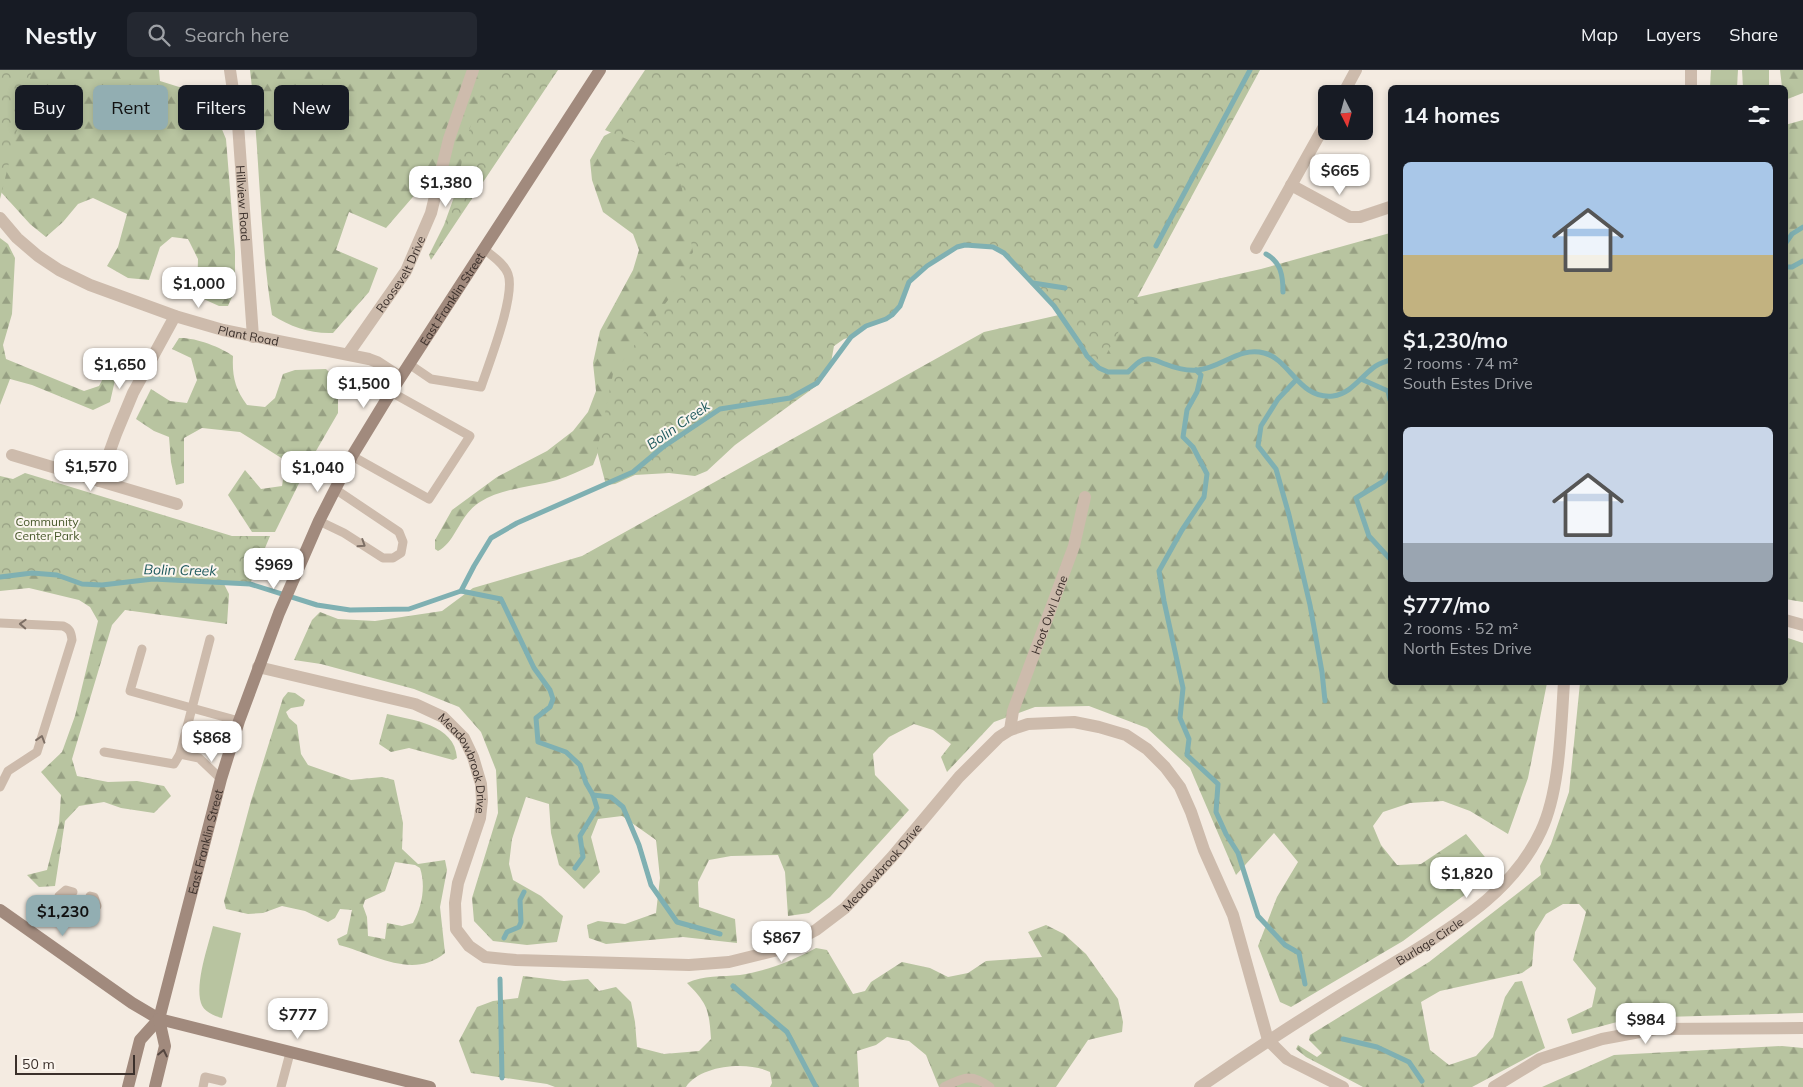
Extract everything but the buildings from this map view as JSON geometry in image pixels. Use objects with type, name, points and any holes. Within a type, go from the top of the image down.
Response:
[{"type":"main road","name":"East Franklin Street","points":[[155,1087],[165,1046],[159,1019],[221,779],[258,667],[294,577],[352,456],[400,377],[600,70]]},
{"type":"main road","points":[[0,910],[132,1003],[159,1019],[430,1087]]},
{"type":"main road","name":"East Franklin Street","points":[[128,1087],[140,1040],[159,1019]]},
{"type":"street","name":"Hillview Road","points":[[230,70],[238,124],[253,337]]},
{"type":"street","name":"Roosevelt Drive","points":[[348,354],[406,270],[431,213],[449,139],[473,70]]},
{"type":"street","points":[[1348,85],[1356,70]]},
{"type":"street","points":[[1691,70],[1692,85]]},
{"type":"street","points":[[1256,248],[1318,137]]},
{"type":"street","points":[[1291,185],[1350,217],[1388,208]]},
{"type":"street","name":"Plant Road","points":[[0,218],[17,238],[38,256],[59,270],[90,285],[175,316],[223,330],[348,354],[376,362],[400,377]]},
{"type":"street","points":[[99,481],[116,434],[134,393],[175,316]]},
{"type":"street","points":[[12,455],[177,504]]},
{"type":"street","name":"Hoot Owl Lane","points":[[1010,730],[1013,710],[1074,546],[1085,497]]},
{"type":"street","points":[[1788,621],[1803,625]]},
{"type":"street","name":"Meadowbrook Drive","points":[[258,667],[415,704],[443,717],[464,738],[473,757],[481,784],[482,800],[480,818],[458,883],[455,903],[456,930],[469,946],[485,957],[516,960],[689,965],[729,962],[778,950],[816,930],[845,908],[887,863],[959,777],[999,738],[1010,730],[1028,724],[1074,722],[1126,735],[1147,749],[1165,767],[1180,787],[1204,850],[1233,915],[1268,1040]]},
{"type":"street","name":"Burlage Circle","points":[[1200,1087],[1268,1040],[1458,923],[1497,893],[1523,862],[1542,831],[1553,795],[1561,737],[1564,685]]},
{"type":"street","points":[[1494,1087],[1540,1059],[1611,1037],[1656,1029],[1803,1028]]},
{"type":"street","points":[[1268,1040],[1287,1059],[1343,1087]]},
{"type":"lane","points":[[409,364],[431,379],[481,387],[509,299],[509,276],[505,268],[484,249]]},
{"type":"lane","points":[[352,456],[429,500],[470,436],[391,392]]},
{"type":"lane","points":[[320,521],[344,533],[383,558],[393,558],[401,552],[403,542],[399,532],[335,488]]},
{"type":"lane","points":[[0,623],[62,626],[68,628],[72,640],[37,752],[8,771],[0,787]]},
{"type":"lane","points":[[104,752],[174,764],[180,754],[210,638]]},
{"type":"lane","points":[[142,649],[130,691],[239,721]]},
{"type":"lane","points":[[180,754],[199,758],[221,779]]},
{"type":"lane","points":[[59,896],[66,890],[73,892]]},
{"type":"lane","points":[[90,896],[94,897],[97,906]]},
{"type":"lane","points":[[281,1087],[290,1053]]},
{"type":"lane","points":[[203,1087],[205,1077],[222,1081]]},
{"type":"lane","points":[[944,1087],[962,1078],[975,1078],[990,1087]]},
{"type":"green space","points":[[0,70],[159,70],[160,81],[178,87],[178,130],[222,130],[226,139],[235,252],[235,290],[228,306],[219,306],[197,296],[198,259],[188,239],[172,237],[160,247],[149,280],[128,278],[107,266],[118,247],[127,214],[93,198],[78,204],[63,222],[46,237],[30,224],[0,191]]},
{"type":"green space","points":[[0,70],[32,70],[28,85],[15,85],[15,130],[17,130],[0,199]]},
{"type":"green space","points":[[250,70],[553,70],[469,184],[418,191],[386,228],[349,212],[336,250],[378,268],[369,292],[333,333],[301,329],[272,315],[264,254],[256,130],[264,130],[264,85],[251,85]]},
{"type":"green space","points":[[489,70],[558,70],[431,260],[429,255],[444,225],[454,197],[468,134]]},
{"type":"green space","points":[[645,70],[1260,70],[1099,368],[1087,356],[1054,306],[1004,253],[993,247],[965,245],[957,247],[927,266],[909,282],[900,306],[892,315],[866,326],[834,346],[830,368],[819,384],[735,445],[707,471],[695,476],[669,473],[635,475],[615,484],[606,485],[597,451],[613,374],[671,296],[693,252],[677,160],[605,130]]},
{"type":"green space","points":[[1711,70],[1738,70],[1737,85],[1710,85]]},
{"type":"green space","points":[[1742,70],[1769,70],[1769,85],[1743,85]]},
{"type":"green space","points":[[1780,70],[1803,70],[1803,93],[1788,99],[1788,85],[1782,85]]},
{"type":"green space","points":[[1803,120],[1803,602],[1788,600],[1788,124]]},
{"type":"green space","points":[[629,123],[686,148],[704,247],[600,447],[593,465],[557,480],[489,497],[473,507],[449,541],[438,551],[435,549],[435,540],[452,510],[497,477],[547,451],[573,431],[588,412],[596,391],[593,363],[600,331],[633,270],[639,250],[633,234],[603,212],[592,180],[590,160],[604,136]]},
{"type":"green space","points":[[1388,234],[1388,685],[1547,685],[1528,778],[1508,834],[1470,811],[1443,801],[1410,803],[1383,812],[1373,826],[1381,845],[1397,865],[1421,864],[1466,834],[1489,862],[1482,882],[1403,941],[1291,1007],[1280,1002],[1258,946],[1277,897],[1298,862],[1274,833],[1236,875],[1190,768],[1147,728],[1089,706],[1035,707],[994,722],[947,772],[941,757],[951,744],[933,730],[914,724],[889,737],[873,754],[875,775],[909,810],[830,897],[809,913],[788,916],[785,872],[778,855],[731,856],[709,860],[698,882],[699,907],[735,919],[737,943],[683,937],[606,944],[589,938],[587,925],[598,921],[625,924],[656,913],[660,878],[656,840],[622,816],[598,819],[591,837],[600,872],[584,889],[559,865],[551,833],[549,804],[526,797],[512,839],[509,864],[513,880],[541,896],[563,916],[557,942],[527,945],[493,941],[474,921],[472,898],[498,813],[496,770],[481,732],[459,707],[414,689],[321,664],[294,660],[312,620],[320,612],[338,619],[375,621],[442,611],[473,588],[582,556],[984,332],[1261,269]]},
{"type":"green space","points":[[0,238],[8,244],[15,258],[12,314],[3,345],[6,359],[84,391],[99,386],[106,373],[116,376],[110,402],[93,410],[32,385],[10,379],[0,405]]},
{"type":"green space","points":[[179,338],[207,343],[233,356],[235,382],[247,405],[265,407],[275,398],[283,374],[295,370],[326,369],[338,381],[338,413],[309,463],[275,532],[252,532],[228,495],[245,470],[261,489],[282,486],[286,461],[240,432],[202,428],[184,438],[184,483],[176,485],[171,462],[169,437],[154,431],[136,419],[151,389],[170,401],[187,403],[197,380],[191,358],[172,349]]},
{"type":"green space","name":"Community Center Park","points":[[25,473],[232,536],[270,536],[250,584],[153,579],[102,585],[82,584],[57,575],[32,573],[0,577],[0,476],[13,479]]},
{"type":"green space","points":[[0,502],[213,562],[229,594],[227,624],[125,610],[112,625],[72,759],[77,776],[108,782],[137,781],[164,786],[171,796],[154,813],[121,808],[104,802],[79,806],[65,821],[55,886],[39,887],[27,875],[47,870],[59,823],[61,795],[41,772],[62,752],[75,716],[98,621],[90,607],[79,600],[29,588],[0,591]]},
{"type":"green space","points":[[1788,638],[1803,643],[1803,1013],[1664,1017],[1617,1022],[1572,1034],[1567,1019],[1592,1007],[1596,988],[1573,960],[1586,912],[1579,904],[1563,904],[1546,914],[1535,932],[1532,966],[1522,973],[1440,991],[1421,1002],[1430,1050],[1449,1065],[1476,1056],[1493,1037],[1505,997],[1515,982],[1522,981],[1545,1048],[1472,1087],[1363,1087],[1306,1057],[1296,1049],[1298,1045],[1317,1057],[1322,1053],[1309,1040],[1310,1035],[1429,962],[1541,875],[1540,866],[1551,844],[1569,792],[1580,685],[1788,685]]},
{"type":"green space","points":[[288,692],[295,693],[305,700],[303,706],[291,708],[286,712],[289,718],[297,725],[301,754],[308,765],[351,780],[382,777],[394,780],[403,823],[402,849],[418,864],[445,860],[447,870],[440,907],[445,953],[433,961],[407,965],[379,959],[339,945],[337,939],[347,934],[352,910],[340,909],[335,918],[328,922],[305,911],[282,906],[263,913],[248,914],[226,909],[224,901],[251,801],[283,698]],"holes":[[[395,862],[415,865],[420,868],[423,889],[419,910],[413,923],[402,926],[387,923],[385,939],[368,936],[367,917],[363,906],[365,900],[385,891]]]},
{"type":"green space","points":[[387,714],[420,722],[441,731],[449,738],[457,758],[453,760],[409,748],[391,752],[379,744]]},
{"type":"green space","points":[[1046,925],[1064,934],[1086,954],[1118,999],[1123,1022],[1122,1032],[1088,1040],[1056,1087],[939,1087],[926,1055],[909,1041],[887,1037],[876,1045],[857,1051],[859,1087],[770,1087],[772,1083],[770,1072],[737,1066],[725,1067],[702,1074],[686,1087],[555,1087],[547,1084],[471,1073],[459,1041],[477,1007],[493,1001],[518,998],[523,976],[564,981],[588,979],[599,991],[616,987],[631,1002],[637,1047],[664,1054],[699,1051],[711,1039],[706,1008],[687,983],[693,980],[760,971],[789,961],[816,948],[827,950],[853,994],[865,991],[871,982],[902,962],[930,968],[948,977],[968,973],[986,961],[1042,957],[1028,932]]},
{"type":"green space","points":[[213,926],[241,933],[222,1018],[206,1011],[202,1006],[200,995],[203,964]]},
{"type":"green space","points":[[1782,1046],[1803,1048],[1803,1087],[1542,1087],[1614,1055]]},
{"type":"waterway","points":[[1156,246],[1250,70]]},
{"type":"waterway","name":"Bolin Creek","points":[[1788,240],[1792,234],[1803,227]]},
{"type":"waterway","name":"Bolin Creek","points":[[0,577],[32,573],[57,575],[82,584],[102,585],[153,579],[250,584],[317,605],[350,610],[409,609],[461,591],[491,538],[517,523],[633,472],[663,447],[720,409],[790,398],[817,383],[851,337],[866,326],[892,315],[900,306],[909,282],[927,266],[957,247],[965,245],[993,247],[1004,253],[1054,306],[1087,356],[1099,368],[1108,372],[1128,372],[1144,359],[1154,360],[1177,368],[1198,370],[1215,366],[1247,352],[1255,352],[1273,357],[1303,386],[1312,392],[1321,396],[1333,396],[1345,392],[1375,367],[1388,361]]},
{"type":"waterway","points":[[1266,254],[1278,265],[1283,292]]},
{"type":"waterway","points":[[1788,267],[1803,261]]},
{"type":"waterway","points":[[1033,283],[1065,288]]},
{"type":"waterway","points":[[1196,370],[1201,375],[1197,392],[1187,410],[1183,437],[1193,447],[1207,474],[1204,497],[1182,530],[1159,571],[1183,688],[1180,718],[1189,739],[1187,755],[1218,784],[1216,812],[1226,834],[1238,853],[1258,916],[1285,945],[1299,953],[1305,984]]},
{"type":"waterway","points":[[1361,379],[1388,391]]},
{"type":"waterway","points":[[1296,380],[1278,399],[1261,426],[1258,446],[1276,469],[1289,515],[1310,605],[1322,672],[1325,701]]},
{"type":"waterway","points":[[1388,475],[1384,481],[1356,498],[1369,536],[1388,557]]},
{"type":"waterway","points":[[461,591],[501,599],[534,668],[550,690],[553,699],[550,707],[536,718],[538,742],[566,752],[580,765],[597,808],[580,836],[583,857],[575,868]]},
{"type":"waterway","points":[[593,795],[611,797],[623,807],[639,845],[651,885],[677,922],[720,934]]},
{"type":"waterway","points":[[504,938],[507,932],[519,927],[521,922],[520,900],[524,892]]},
{"type":"waterway","points":[[500,979],[502,1078]]},
{"type":"waterway","points":[[733,986],[787,1032],[816,1087]]},
{"type":"waterway","points":[[1343,1039],[1377,1047],[1409,1062],[1422,1081]]}]
